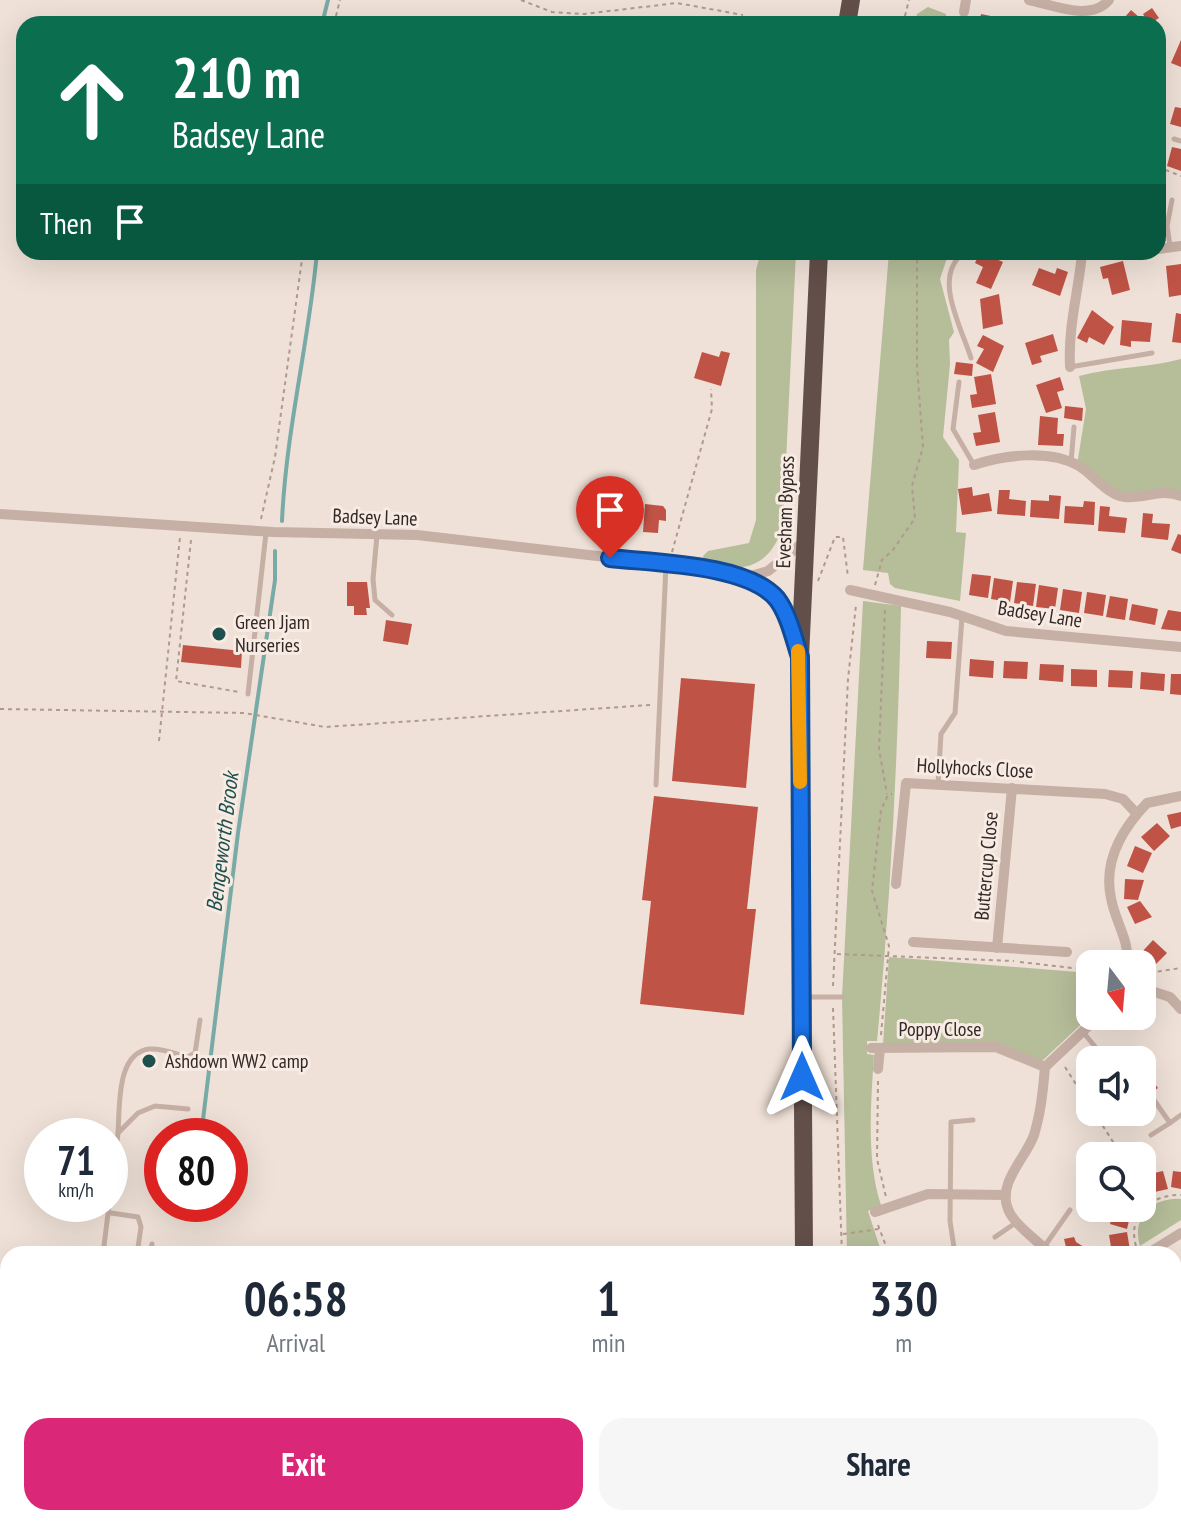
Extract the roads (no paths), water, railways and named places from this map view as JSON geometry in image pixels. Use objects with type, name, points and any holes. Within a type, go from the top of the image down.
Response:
[{"type":"highway","name":"Evesham Bypass","points":[[804,1246],[800,657],[819,260]]},
{"type":"street","points":[[964,12],[966,0]]},
{"type":"street","points":[[1029,0],[1080,12],[1103,7],[1109,0]]},
{"type":"street","points":[[1070,367],[1068,330],[1078,293],[1077,260]]},
{"type":"street","points":[[974,465],[1002,455],[1033,455],[1071,463],[1124,497],[1168,491],[1181,496]]},
{"type":"street","name":"Badsey Lane","points":[[0,514],[266,532],[417,535],[667,564],[747,577]]},
{"type":"street","points":[[800,657],[776,599],[747,577],[784,560],[805,541]]},
{"type":"street","name":"Badsey Lane","points":[[854,591],[962,616],[1006,631],[1054,638],[1181,647]]},
{"type":"street","name":"Hollyhocks Close","points":[[896,884],[906,783],[1105,794],[1123,799],[1137,814]]},
{"type":"street","name":"Buttercup Close","points":[[997,948],[1012,788]]},
{"type":"street","points":[[1129,950],[1110,897],[1116,845],[1147,803],[1181,796]]},
{"type":"street","name":"Buttercup Close","points":[[913,942],[1067,952]]},
{"type":"street","points":[[1156,992],[1170,997],[1181,1009]]},
{"type":"street","points":[[1043,1246],[1006,1207],[1005,1188],[1032,1138],[1042,1103],[1045,1067],[1082,1031]]},
{"type":"street","name":"Poppy Close","points":[[878,1069],[875,1048],[996,1047],[1045,1067]]},
{"type":"street","points":[[875,1212],[928,1194],[1006,1195]]},
{"type":"lane","points":[[963,16],[964,12]]},
{"type":"lane","points":[[1170,247],[1167,226],[1172,200]]},
{"type":"lane","points":[[957,260],[949,268],[948,288],[971,358]]},
{"type":"lane","points":[[1070,367],[1152,353]]},
{"type":"lane","points":[[959,382],[953,429],[974,465]]},
{"type":"lane","points":[[1071,463],[1074,427]]},
{"type":"lane","points":[[248,694],[266,532]]},
{"type":"lane","points":[[377,534],[373,579],[375,600],[392,615]]},
{"type":"lane","points":[[656,785],[667,564]]},
{"type":"lane","points":[[938,784],[941,734],[955,713],[962,616]]},
{"type":"lane","points":[[802,997],[842,997]]},
{"type":"lane","points":[[120,1118],[128,1062],[140,1051],[154,1049],[188,1057],[195,1053],[200,1020]]},
{"type":"lane","points":[[1082,1031],[1094,1046]]},
{"type":"lane","points":[[1156,1103],[1170,1123]]},
{"type":"lane","points":[[128,1123],[138,1113],[155,1106],[188,1109]]},
{"type":"lane","points":[[1151,1135],[1181,1115]]},
{"type":"lane","points":[[954,1246],[950,1221],[953,1193],[951,1122],[973,1120]]},
{"type":"lane","points":[[1049,1246],[1070,1210]]},
{"type":"lane","points":[[128,1216],[138,1217],[141,1227],[138,1246]]},
{"type":"lane","points":[[995,1237],[1017,1221]]},
{"type":"lane","points":[[105,1246],[109,1222]]},
{"type":"waterway","name":"Bengeworth Brook","points":[[324,16],[328,0]]},
{"type":"waterway","name":"Bengeworth Brook","points":[[282,521],[288,453],[316,260]]},
{"type":"waterway","name":"Bengeworth Brook","points":[[203,1118],[238,833],[275,580],[275,551]]},
{"type":"place","name":"Green Jjam Nurseries","points":[[219,634]]},
{"type":"place","name":"Ashdown WW2 camp","points":[[149,1061]]}]
